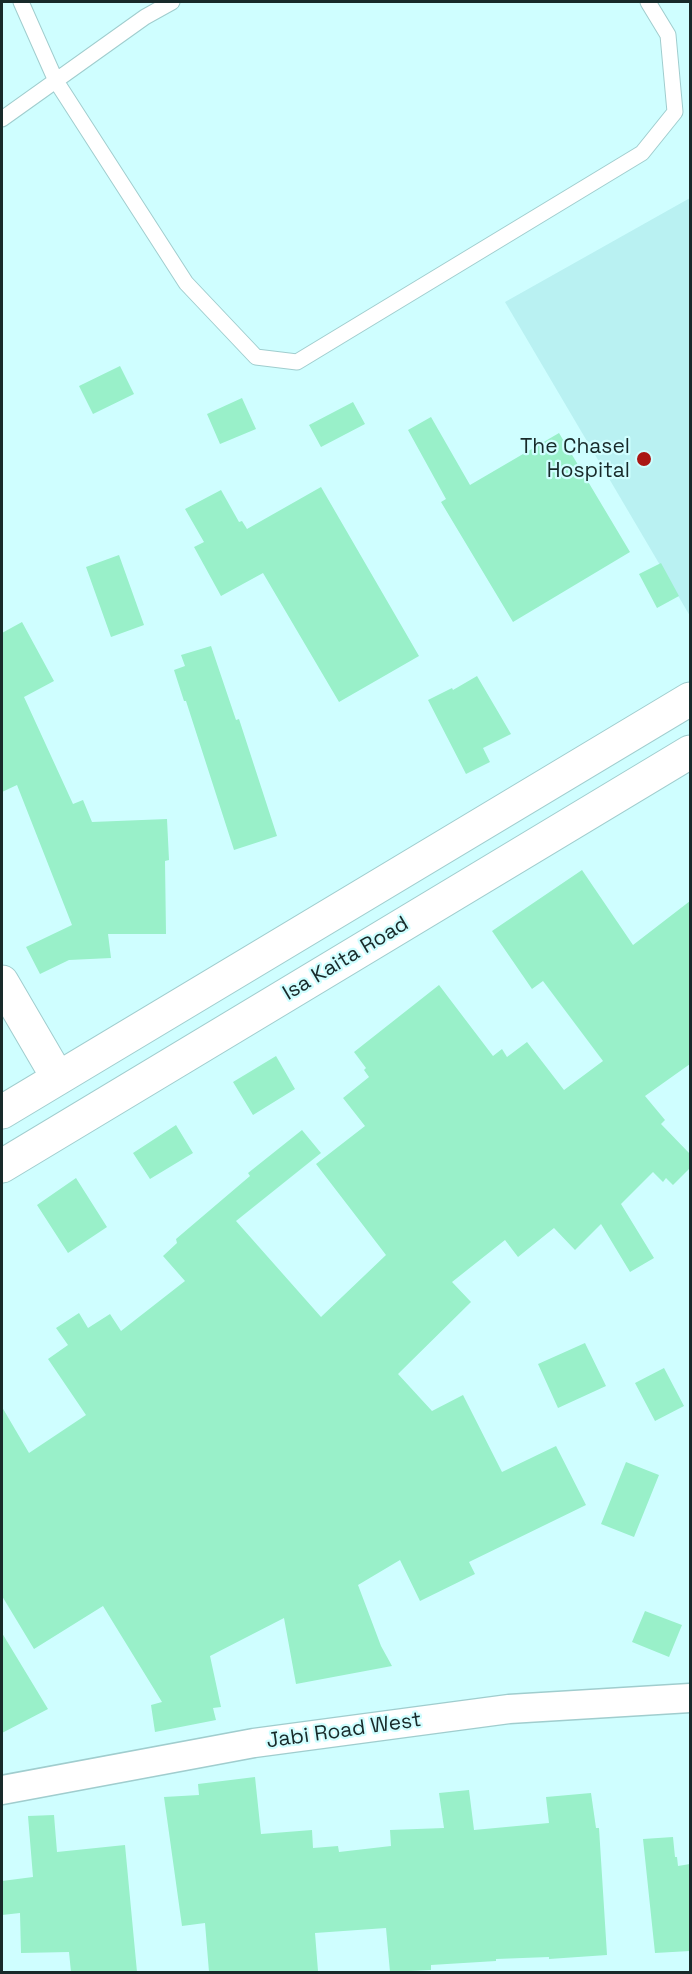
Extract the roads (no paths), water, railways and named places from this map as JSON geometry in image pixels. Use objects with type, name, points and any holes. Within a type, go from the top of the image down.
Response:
[{"type":"main road","points":[[2,1112],[690,699]]},
{"type":"main road","name":"Isa Kaita Road","points":[[2,1166],[690,752]]},
{"type":"main road","points":[[2,982],[58,1078]]},
{"type":"street","name":"Jabi Road West","points":[[2,1790],[254,1743],[510,1709],[690,1698]]},
{"type":"lane","points":[[21,2],[56,81],[186,283],[256,357],[297,362],[642,153],[675,112],[668,34],[648,2]]},
{"type":"lane","points":[[2,119],[145,17],[172,2]]},
{"type":"place","name":"The Chasel Hospital","points":[[644,459]]}]
